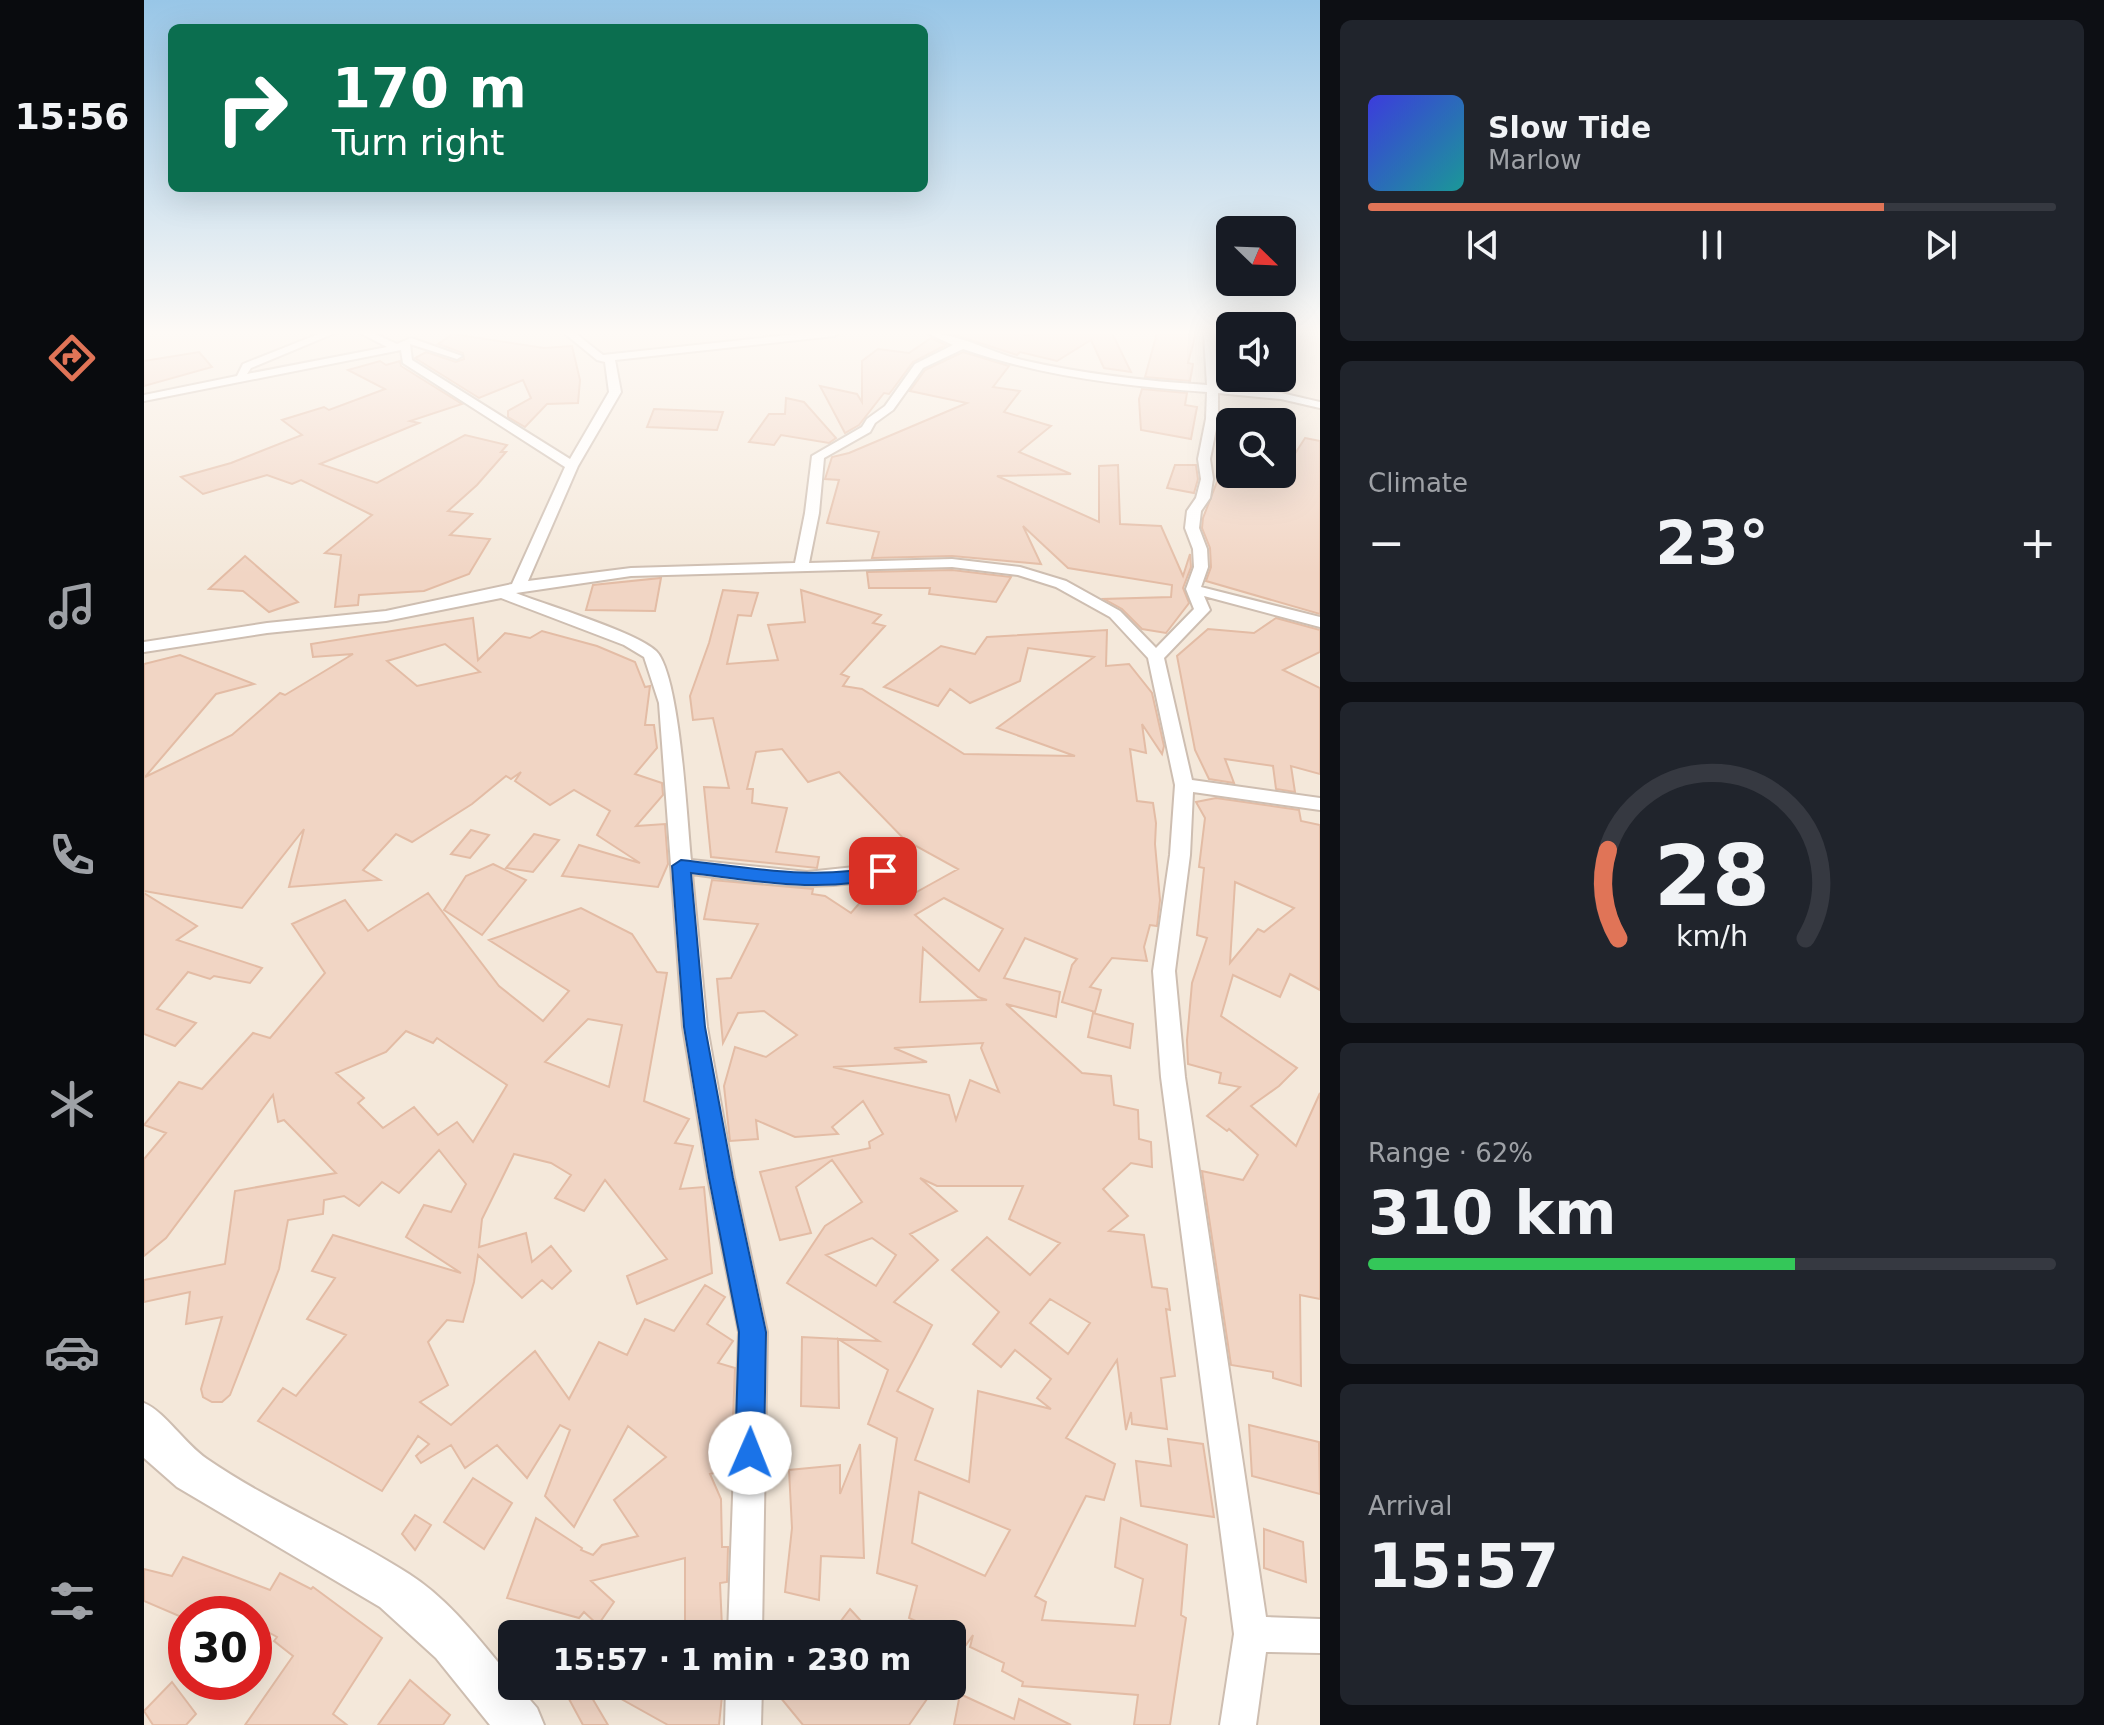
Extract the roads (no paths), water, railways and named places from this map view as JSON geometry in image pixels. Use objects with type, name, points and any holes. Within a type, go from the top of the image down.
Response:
[{"type":"street","points":[[490,414],[572,466]]},
{"type":"street","points":[[510,590],[572,466],[603,414]]},
{"type":"street","points":[[801,567],[812,513],[818,456],[866,429],[881,414]]},
{"type":"street","points":[[1156,657],[1202,610],[1193,589],[1201,567],[1200,549],[1192,528],[1194,511],[1203,498],[1207,479],[1204,459],[1212,414]]},
{"type":"street","points":[[144,647],[220,634],[386,616],[510,590],[631,572],[952,563],[1020,571],[1061,584],[1115,614],[1156,657],[1184,785],[1180,855],[1164,971],[1175,1092],[1251,1634],[1238,1725]]},
{"type":"street","points":[[1193,589],[1320,622]]},
{"type":"street","points":[[510,590],[630,642],[651,655],[667,703],[695,1027],[721,1178],[753,1332],[745,1620]]},
{"type":"street","points":[[1184,785],[1320,804]]},
{"type":"street","points":[[681,866],[810,881],[860,877],[883,871]]},
{"type":"street","points":[[144,1423],[152,1438],[191,1473],[396,1591],[452,1642],[520,1725]]},
{"type":"street","points":[[1251,1634],[1320,1636]]},
{"type":"street","points":[[743,1725],[744,1700]]}]
